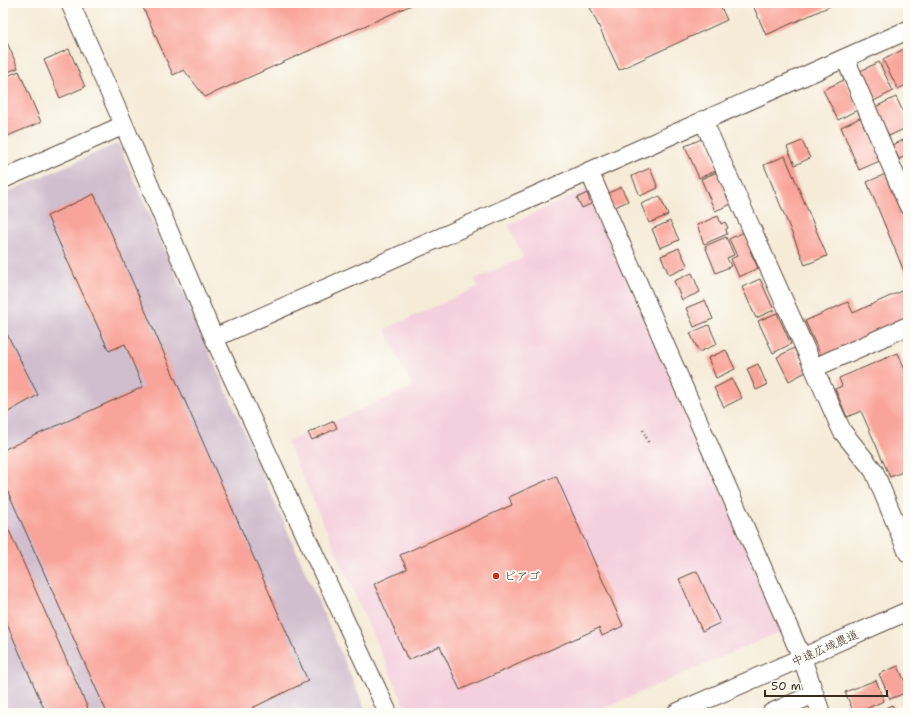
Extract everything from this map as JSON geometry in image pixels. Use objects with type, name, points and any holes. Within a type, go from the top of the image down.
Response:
[{"type":"street","points":[[70,3],[124,125],[214,338],[388,713]]},
{"type":"street","points":[[214,338],[908,30]]},
{"type":"street","points":[[845,58],[908,205]]},
{"type":"street","points":[[703,120],[842,431],[874,471],[908,553]]},
{"type":"street","points":[[3,179],[124,125]]},
{"type":"street","points":[[589,171],[802,658],[821,713]]},
{"type":"street","points":[[814,368],[908,326]]},
{"type":"street","name":"中遠広域農道","points":[[676,713],[908,611]]},
{"type":"street","points":[[771,713],[814,694]]},
{"type":"path","points":[[642,430],[649,444]]},
{"type":"shaded area","points":[[118,143],[367,713],[3,713],[3,194]]},
{"type":"shaded area","points":[[588,188],[784,630],[593,713],[408,713],[287,442],[412,387],[385,329],[478,287],[475,279],[523,258],[509,225]]},
{"type":"building","points":[[141,3],[416,3],[205,97],[184,70],[173,75]]},
{"type":"building","points":[[588,3],[719,3],[727,20],[619,70]]},
{"type":"building","points":[[752,3],[837,3],[766,35]]},
{"type":"building","points":[[3,33],[18,68],[3,74]]},
{"type":"building","points":[[69,49],[85,87],[60,98],[44,60]]},
{"type":"building","points":[[904,49],[908,57],[908,84],[898,89],[883,60]]},
{"type":"building","points":[[879,62],[893,91],[872,102],[858,72]]},
{"type":"building","points":[[19,71],[41,122],[3,138],[3,78]]},
{"type":"building","points":[[844,80],[859,109],[838,120],[823,90]]},
{"type":"building","points":[[896,97],[908,122],[908,127],[889,136],[875,107]]},
{"type":"building","points":[[862,117],[882,160],[859,170],[841,127]]},
{"type":"building","points":[[704,138],[718,170],[699,178],[685,146]]},
{"type":"building","points":[[908,138],[908,155],[899,159],[892,145]]},
{"type":"building","points":[[802,141],[810,158],[795,165],[787,147]]},
{"type":"building","points":[[785,156],[827,256],[805,265],[764,165]]},
{"type":"building","points":[[650,168],[658,188],[640,196],[632,176]]},
{"type":"building","points":[[720,171],[734,203],[715,211],[701,179]]},
{"type":"building","points":[[888,173],[908,221],[908,281],[867,182]]},
{"type":"building","points":[[621,187],[628,201],[613,208],[607,194]]},
{"type":"building","points":[[587,193],[591,204],[582,208],[577,198]]},
{"type":"building","points":[[94,194],[308,681],[252,708],[254,713],[107,713],[3,481],[3,450],[143,387],[125,344],[109,351],[47,216]]},
{"type":"building","points":[[660,196],[668,215],[649,223],[641,204]]},
{"type":"building","points":[[718,216],[721,224],[725,222],[728,228],[726,229],[727,234],[704,244],[697,225]]},
{"type":"building","points":[[670,221],[679,240],[660,248],[652,229]]},
{"type":"building","points":[[744,232],[752,250],[750,251],[758,268],[739,277],[731,259],[737,256],[729,239]]},
{"type":"building","points":[[726,237],[734,255],[727,258],[731,266],[716,273],[705,246]]},
{"type":"building","points":[[679,248],[688,267],[669,275],[661,256]]},
{"type":"building","points":[[692,273],[700,292],[682,300],[674,281]]},
{"type":"building","points":[[760,279],[774,310],[756,318],[742,287]]},
{"type":"building","points":[[908,288],[908,319],[822,358],[805,321],[848,302],[853,313]]},
{"type":"building","points":[[705,300],[713,319],[694,327],[686,308]]},
{"type":"building","points":[[777,313],[791,344],[773,353],[758,321]]},
{"type":"building","points":[[709,325],[717,344],[699,352],[690,333]]},
{"type":"building","points":[[3,326],[38,395],[3,415]]},
{"type":"building","points":[[794,348],[806,372],[789,381],[777,357]]},
{"type":"building","points":[[726,350],[735,369],[716,378],[708,358]]},
{"type":"building","points":[[898,353],[908,377],[908,470],[890,477],[861,411],[847,417],[835,389],[842,386],[839,378]]},
{"type":"building","points":[[758,364],[767,385],[756,390],[747,369]]},
{"type":"building","points":[[732,379],[742,398],[724,407],[714,388]]},
{"type":"building","points":[[334,421],[337,428],[312,440],[308,433]]},
{"type":"building","name":"ピアゴ","points":[[556,476],[623,626],[602,636],[599,628],[460,690],[440,646],[408,660],[374,584],[407,569],[400,555],[512,505],[509,497]]},
{"type":"building","points":[[3,517],[90,713],[46,713],[3,615]]},
{"type":"building","points":[[697,571],[720,623],[702,631],[679,579]]},
{"type":"building","points":[[898,666],[908,692],[890,699],[879,674]]},
{"type":"building","points":[[876,680],[884,701],[854,713],[845,692]]},
{"type":"building","points":[[892,705],[896,713],[874,713]]},
{"type":"place","name":"ピアゴ","points":[[496,576]]}]
